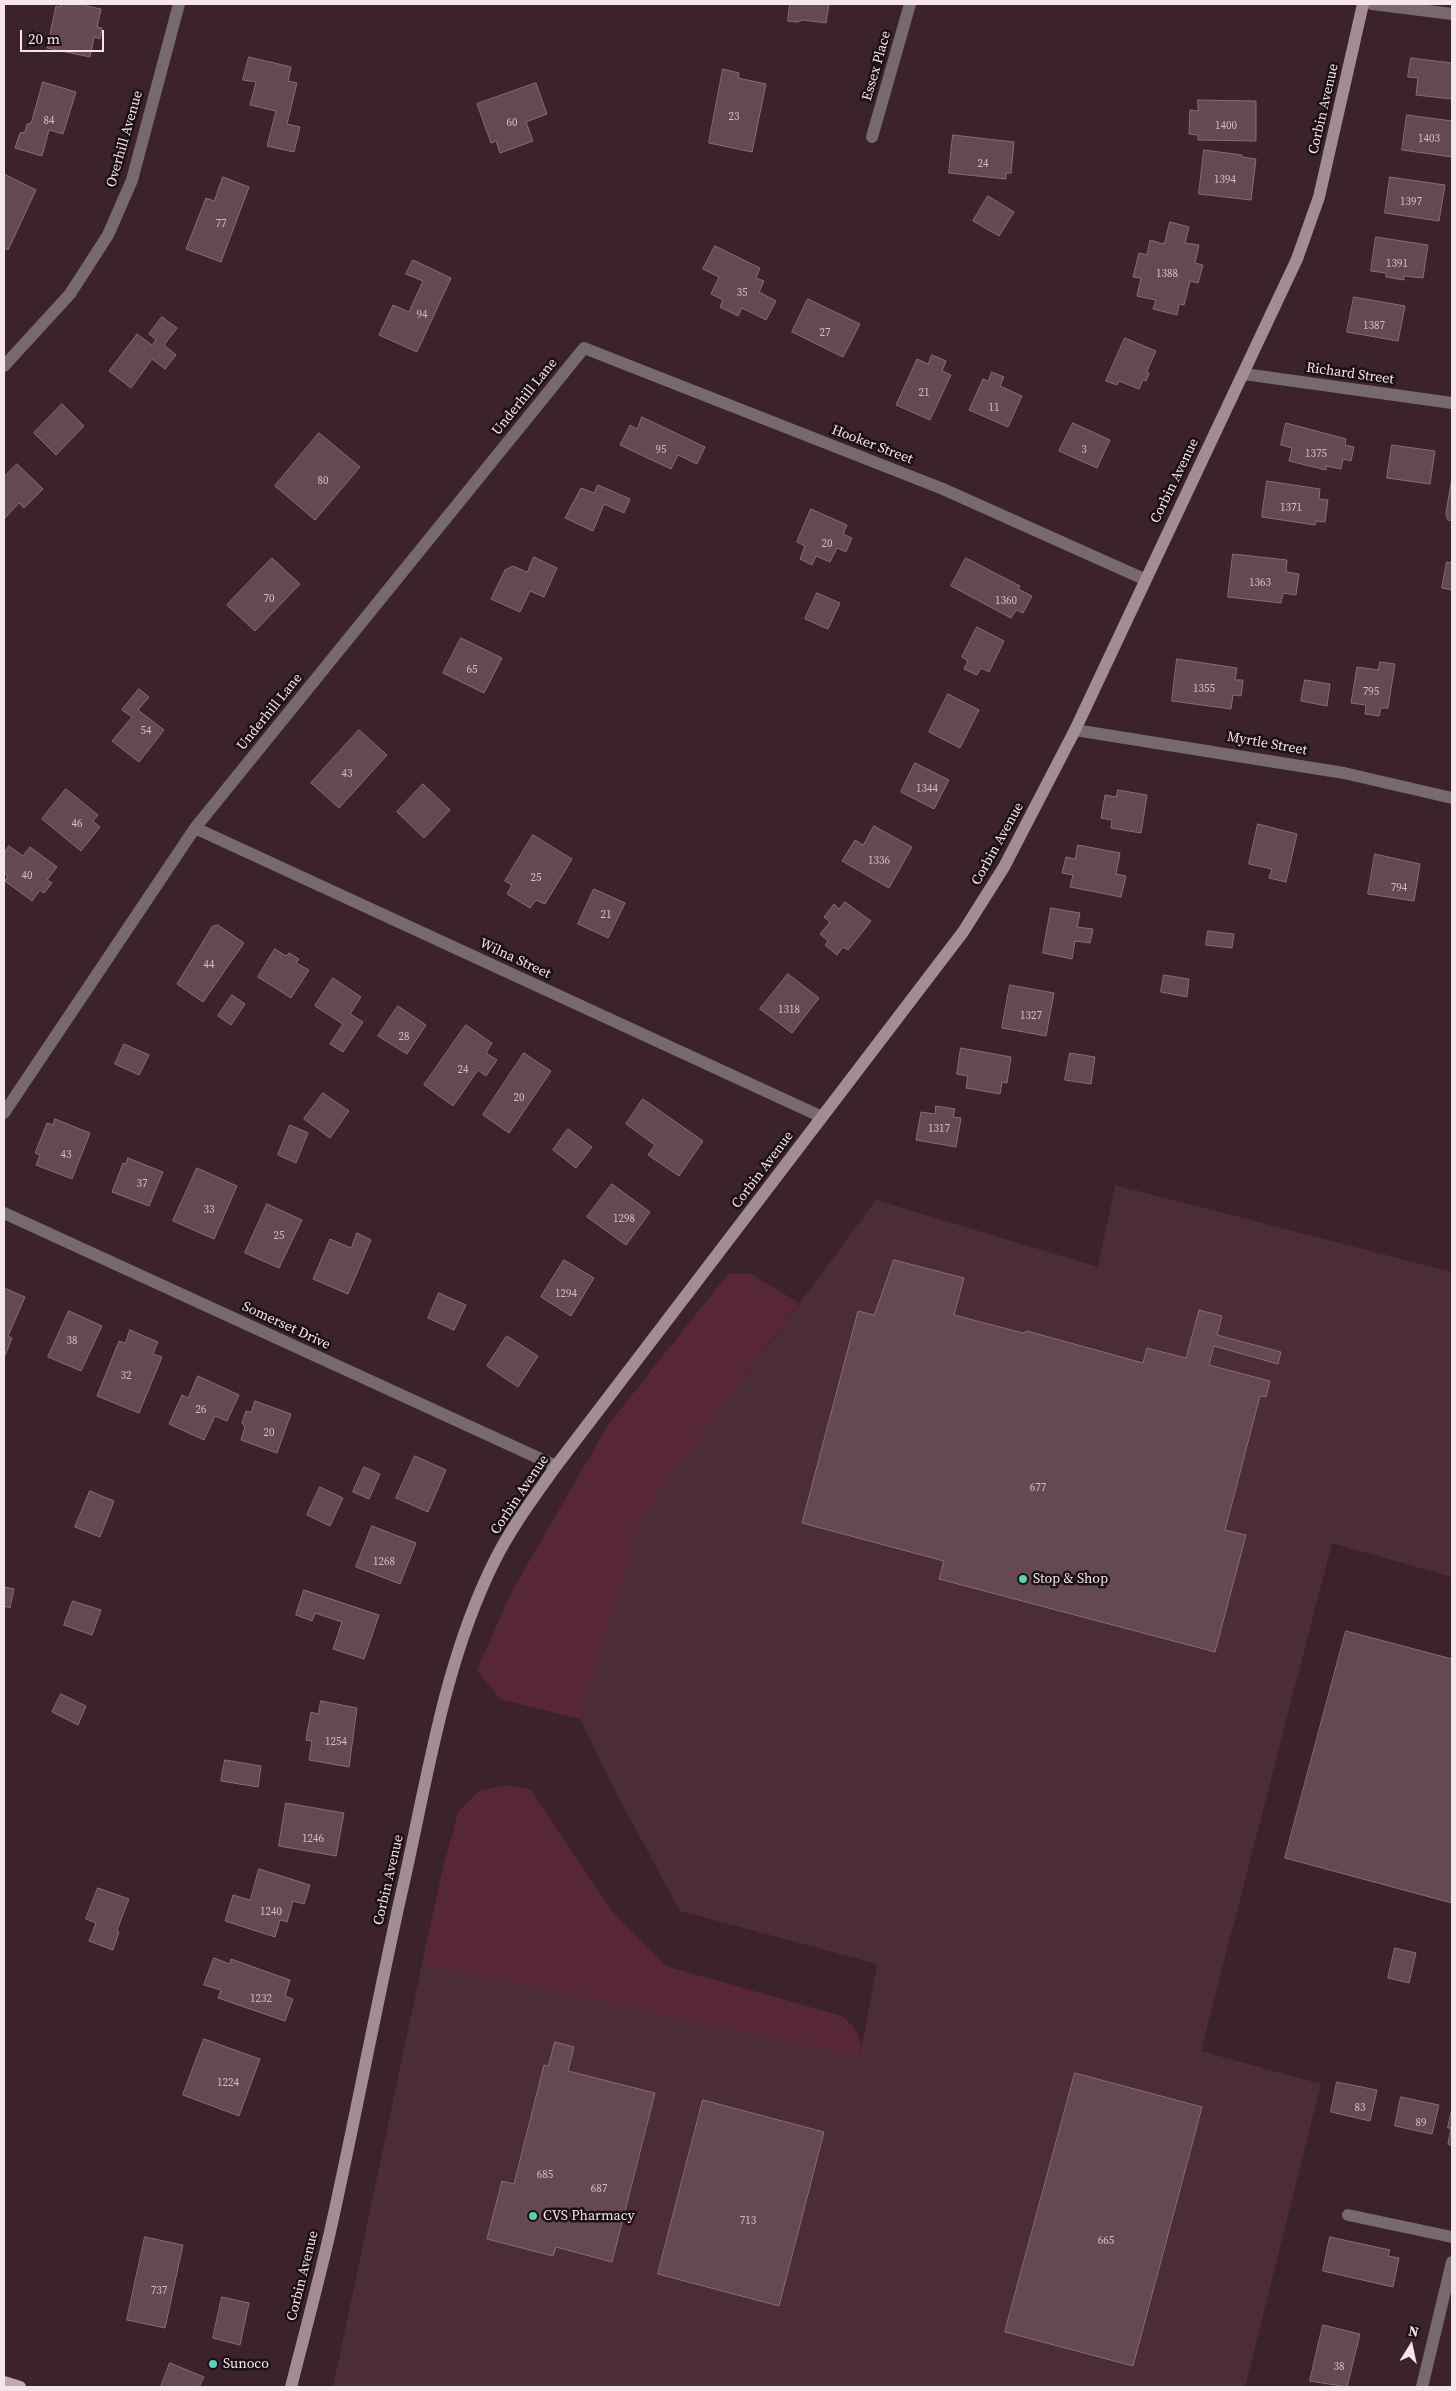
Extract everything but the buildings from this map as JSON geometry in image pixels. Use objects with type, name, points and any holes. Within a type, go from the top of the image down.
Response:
[{"type":"main road","name":"Corbin Avenue","points":[[291,2387],[330,2232],[378,1995],[449,1684],[465,1632],[496,1558],[524,1512],[556,1466],[963,932],[984,900],[1030,818],[1244,374],[1310,228],[1327,164],[1363,4]]},
{"type":"main road","points":[[4,2382],[20,2387]]},
{"type":"street","name":"Overhill Avenue","points":[[4,366],[70,294],[108,235],[132,180],[179,4]]},
{"type":"street","name":"Essex Place","points":[[872,137],[910,4]]},
{"type":"street","points":[[1372,4],[1452,14]]},
{"type":"street","name":"Hooker Street","points":[[584,348],[943,489],[1144,579]]},
{"type":"street","name":"Underhill Lane","points":[[4,1113],[195,828],[584,348]]},
{"type":"street","name":"Richard Street","points":[[1244,374],[1452,403]]},
{"type":"street","name":"Myrtle Street","points":[[1074,730],[1344,772],[1452,798]]},
{"type":"street","name":"Wilna Street","points":[[195,828],[822,1117]]},
{"type":"street","name":"Somerset Drive","points":[[4,1213],[556,1466]]},
{"type":"street","points":[[1348,2215],[1452,2237]]},
{"type":"street","points":[[1422,2387],[1452,2262]]},
{"type":"shaded area","points":[[1115,1185],[1452,1272],[1452,1577],[1332,1543],[1201,2051],[1321,2084],[1245,2387],[333,2387],[422,1963],[860,2057],[877,1964],[680,1911],[620,1800],[580,1719],[641,1517],[876,1200],[1098,1267]]},
{"type":"shaded area","points":[[728,1274],[751,1274],[799,1303],[641,1517],[580,1719],[500,1699],[477,1670],[512,1591],[608,1425]]},
{"type":"shaded area","points":[[508,1785],[531,1790],[612,1911],[666,1966],[842,2016],[857,2034],[861,2045],[860,2057],[422,1963],[443,1868],[458,1812],[479,1791]]},
{"type":"place","name":"Stop & Shop","points":[[1023,1579]]},
{"type":"place","name":"CVS Pharmacy","points":[[533,2216]]},
{"type":"place","name":"Sunoco","points":[[213,2364]]}]
